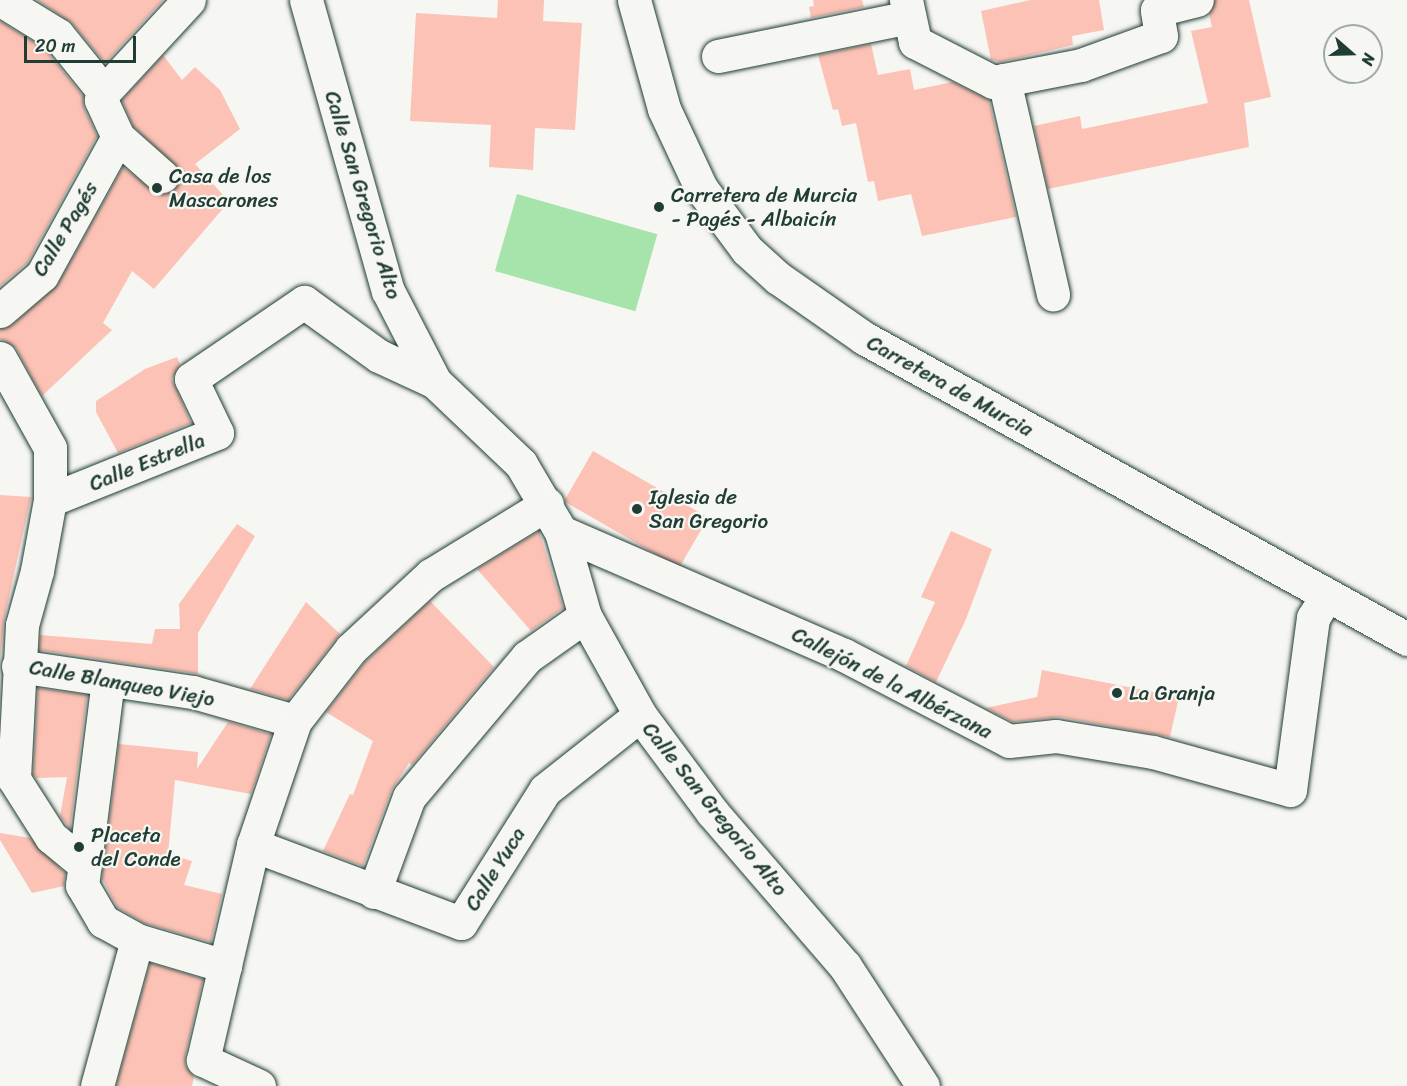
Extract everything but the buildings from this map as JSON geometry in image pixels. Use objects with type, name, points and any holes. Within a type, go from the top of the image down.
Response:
[{"type":"street","points":[[162,176],[118,137],[101,100],[104,92],[189,0]]},
{"type":"street","name":"Calle San Gregorio Alto","points":[[306,0],[388,291],[435,382],[521,464],[554,518],[585,616],[640,715],[712,812],[845,966],[923,1086]]},
{"type":"street","name":"Carretera de Murcia","points":[[634,0],[664,110],[700,188],[747,250],[778,278],[864,338],[1407,639]]},
{"type":"street","points":[[718,56],[907,8],[915,42],[993,82],[1081,65],[1161,36],[1157,10],[1197,0]]},
{"type":"street","points":[[1,1],[58,35],[104,92]]},
{"type":"street","points":[[1004,80],[1053,294]]},
{"type":"street","name":"Calle Pagés","points":[[0,311],[42,275],[118,137]]},
{"type":"street","name":"Calle Estrella","points":[[50,500],[217,433],[191,379],[304,302],[379,356],[435,382]]},
{"type":"street","points":[[0,358],[50,448],[50,500],[38,571],[22,625],[18,666],[14,779],[51,837],[88,851]]},
{"type":"street","points":[[260,1086],[203,1060],[253,845],[295,721],[351,649],[431,575],[554,518]]},
{"type":"street","name":"Callejón de la Albérzana","points":[[554,518],[843,655],[1009,741],[1056,736],[1153,752],[1290,790],[1313,618],[1326,596]]},
{"type":"street","points":[[374,892],[410,797],[527,657],[585,616]]},
{"type":"street","name":"Calle Blanqueo Viejo","points":[[18,666],[193,692],[295,721]]},
{"type":"street","points":[[108,680],[82,885],[103,921],[137,940],[225,966]]},
{"type":"street","name":"Calle Yuca","points":[[253,845],[461,923],[545,790],[640,715]]},
{"type":"street","points":[[97,1086],[137,940]]},
{"type":"green space","points":[[517,194],[657,234],[635,311],[495,271]]},
{"type":"place","name":"Casa de los Mascarones","points":[[157,188]]},
{"type":"place","name":"Carretera de Murcia - Pagés - Albaicín","points":[[659,207]]},
{"type":"place","name":"Iglesia de San Gregorio","points":[[637,509]]},
{"type":"place","name":"La Granja","points":[[1117,693]]},
{"type":"place","name":"Placeta del Conde","points":[[79,847]]}]
